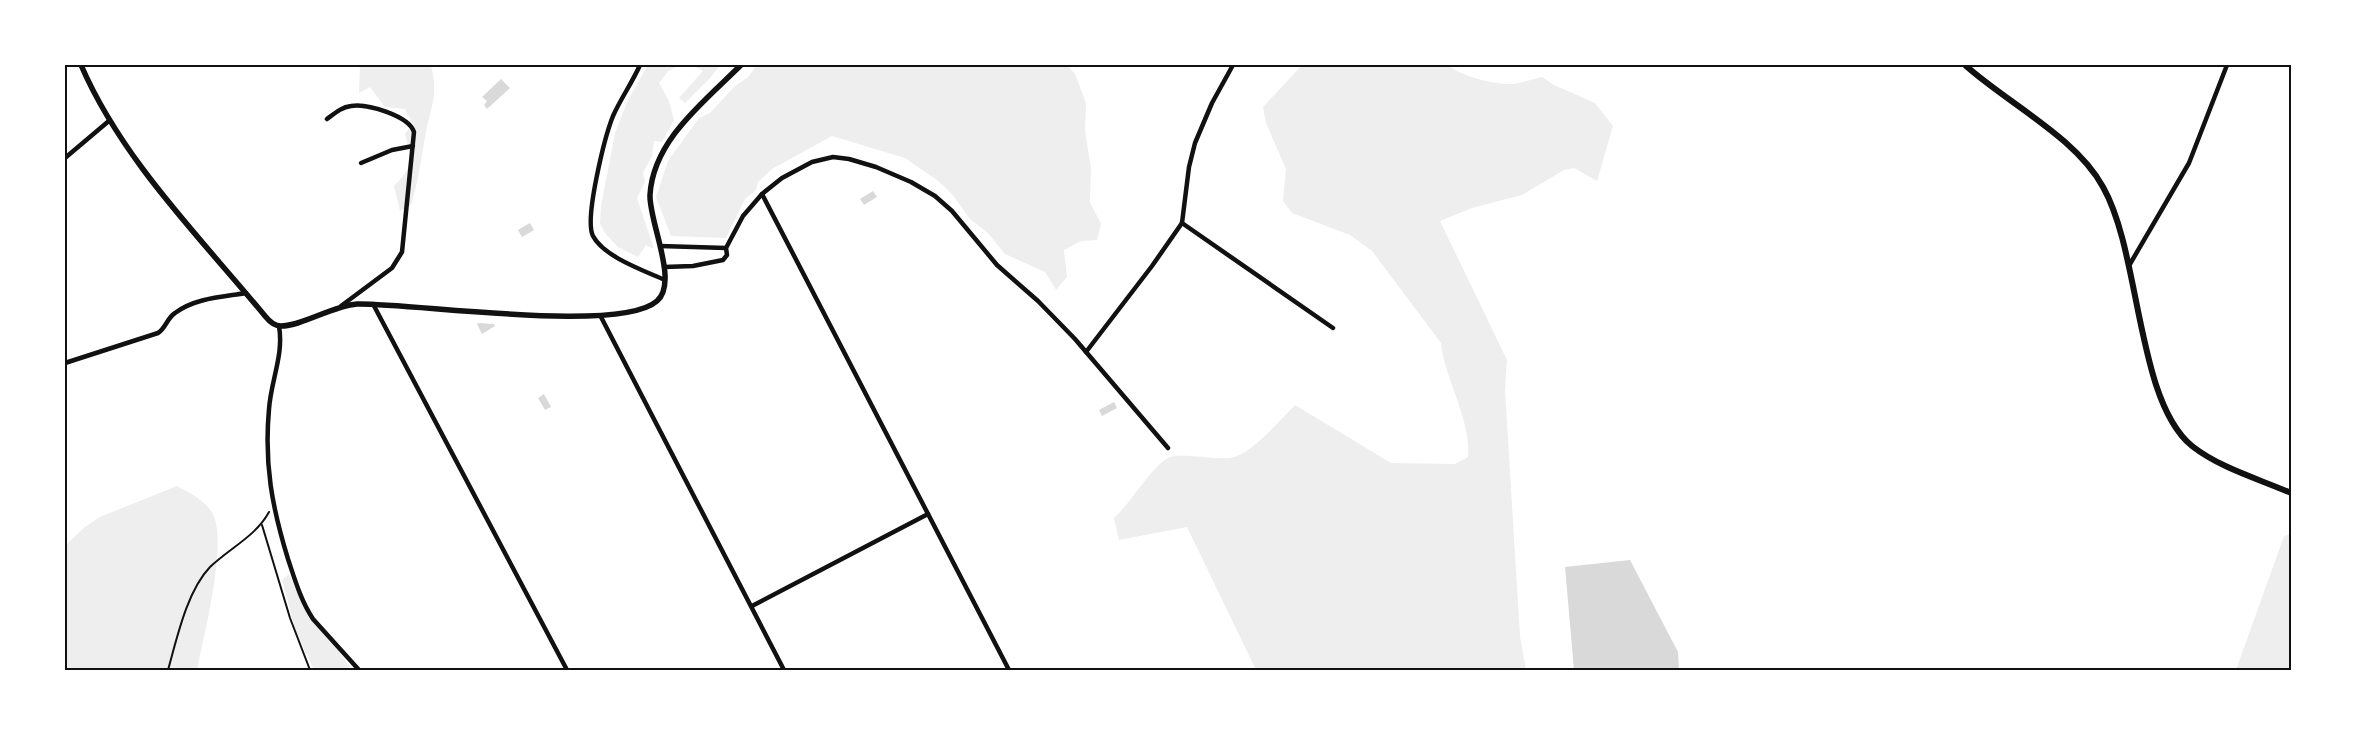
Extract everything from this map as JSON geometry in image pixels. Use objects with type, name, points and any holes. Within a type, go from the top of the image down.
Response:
[{"type":"main road","points":[[1965,65],[2050,131],[2088,166],[2103,186],[2112,206],[2130,264],[2153,370],[2166,407],[2178,430],[2190,444],[2207,456],[2291,493]]},
{"type":"street","points":[[81,65],[110,120],[160,192],[268,320],[279,326],[294,323],[341,306],[374,304],[601,316],[633,311],[654,303],[662,294],[665,280],[660,246],[653,223],[650,198],[652,178],[658,162],[679,129],[740,65]]},
{"type":"street","points":[[640,65],[608,129],[592,205],[591,225],[596,241],[611,253],[665,280]]},
{"type":"street","points":[[1086,352],[1152,266],[1182,223],[1189,167],[1195,143],[1212,103],[1233,65]]},
{"type":"street","points":[[2130,264],[2189,163],[2227,65]]},
{"type":"street","points":[[327,118],[342,108],[354,105],[389,114],[406,121],[412,127],[414,134],[403,247],[395,265],[341,306]]},
{"type":"street","points":[[65,158],[110,120]]},
{"type":"street","points":[[361,163],[392,150],[413,146]]},
{"type":"street","points":[[664,267],[719,262],[728,255],[726,248],[743,216],[762,194],[796,170],[812,162],[833,158],[865,163],[910,182],[947,206],[996,265],[1038,301],[1086,352],[1168,448]]},
{"type":"street","points":[[762,194],[1009,670]]},
{"type":"street","points":[[1182,223],[1333,328]]},
{"type":"street","points":[[660,246],[726,248]]},
{"type":"street","points":[[65,363],[158,333],[163,329],[171,316],[188,306],[246,293]]},
{"type":"street","points":[[374,304],[567,670]]},
{"type":"street","points":[[601,316],[784,670]]},
{"type":"street","points":[[279,326],[281,347],[271,394],[268,432],[273,506],[295,582],[307,610],[358,670]]},
{"type":"street","points":[[752,606],[928,514]]},
{"type":"path","points":[[168,670],[198,584],[212,565],[262,525],[273,506]]},
{"type":"path","points":[[262,525],[290,618],[310,670]]},
{"type":"shaded area","points":[[360,65],[431,65],[434,94],[417,180],[411,205],[400,211],[394,186],[405,173],[410,162],[405,134],[413,124],[405,109],[385,107],[370,87],[359,93]]},
{"type":"shaded area","points":[[648,65],[680,65],[668,71],[659,83],[669,101],[674,120],[662,142],[654,141],[652,156],[643,173],[645,182],[637,198],[654,249],[646,245],[638,257],[618,247],[600,224],[601,206],[615,133],[628,100]]},
{"type":"shaded area","points":[[692,65],[720,65],[685,103],[679,98],[703,71]]},
{"type":"shaded area","points":[[757,65],[1067,65],[1075,74],[1086,103],[1085,131],[1091,168],[1090,202],[1101,224],[1097,240],[1081,241],[1064,250],[1067,277],[1056,290],[1045,272],[1005,254],[988,233],[970,219],[952,194],[937,180],[905,158],[832,136],[772,169],[758,182],[756,190],[745,199],[726,238],[671,236],[656,197],[668,161],[699,118],[710,113],[734,87],[748,77]]},
{"type":"shaded area","points":[[1302,65],[1449,65],[1459,72],[1476,78],[1507,84],[1520,83],[1542,77],[1554,85],[1595,103],[1613,126],[1597,181],[1574,168],[1564,170],[1522,195],[1472,208],[1440,221],[1507,360],[1505,390],[1520,636],[1526,670],[1256,670],[1187,527],[1119,540],[1114,518],[1161,463],[1173,456],[1230,458],[1238,456],[1256,444],[1295,405],[1391,463],[1455,464],[1468,457],[1466,428],[1447,371],[1441,343],[1372,251],[1350,235],[1292,213],[1283,201],[1286,169],[1266,123],[1263,107]]},
{"type":"shaded area","points":[[501,79],[510,88],[487,109],[484,105],[487,101],[482,97]]},
{"type":"shaded area","points":[[873,191],[877,197],[864,205],[860,199]]},
{"type":"shaded area","points":[[530,223],[534,230],[522,237],[518,230]]},
{"type":"shaded area","points":[[477,324],[494,324],[495,326],[482,334]]},
{"type":"shaded area","points":[[544,394],[551,407],[545,410],[538,398]]},
{"type":"shaded area","points":[[1114,402],[1117,408],[1102,416],[1099,410]]},
{"type":"shaded area","points":[[177,486],[196,497],[211,511],[216,524],[218,542],[217,564],[197,670],[65,670],[65,546],[85,527],[100,517]]},
{"type":"shaded area","points":[[2291,534],[2291,670],[2236,670],[2284,536]]},
{"type":"shaded area","points":[[1630,560],[1678,652],[1679,670],[1574,670],[1565,567]]},
{"type":"shaded area","points":[[289,574],[308,617],[335,646],[352,670],[314,670],[296,632],[282,580]]}]
